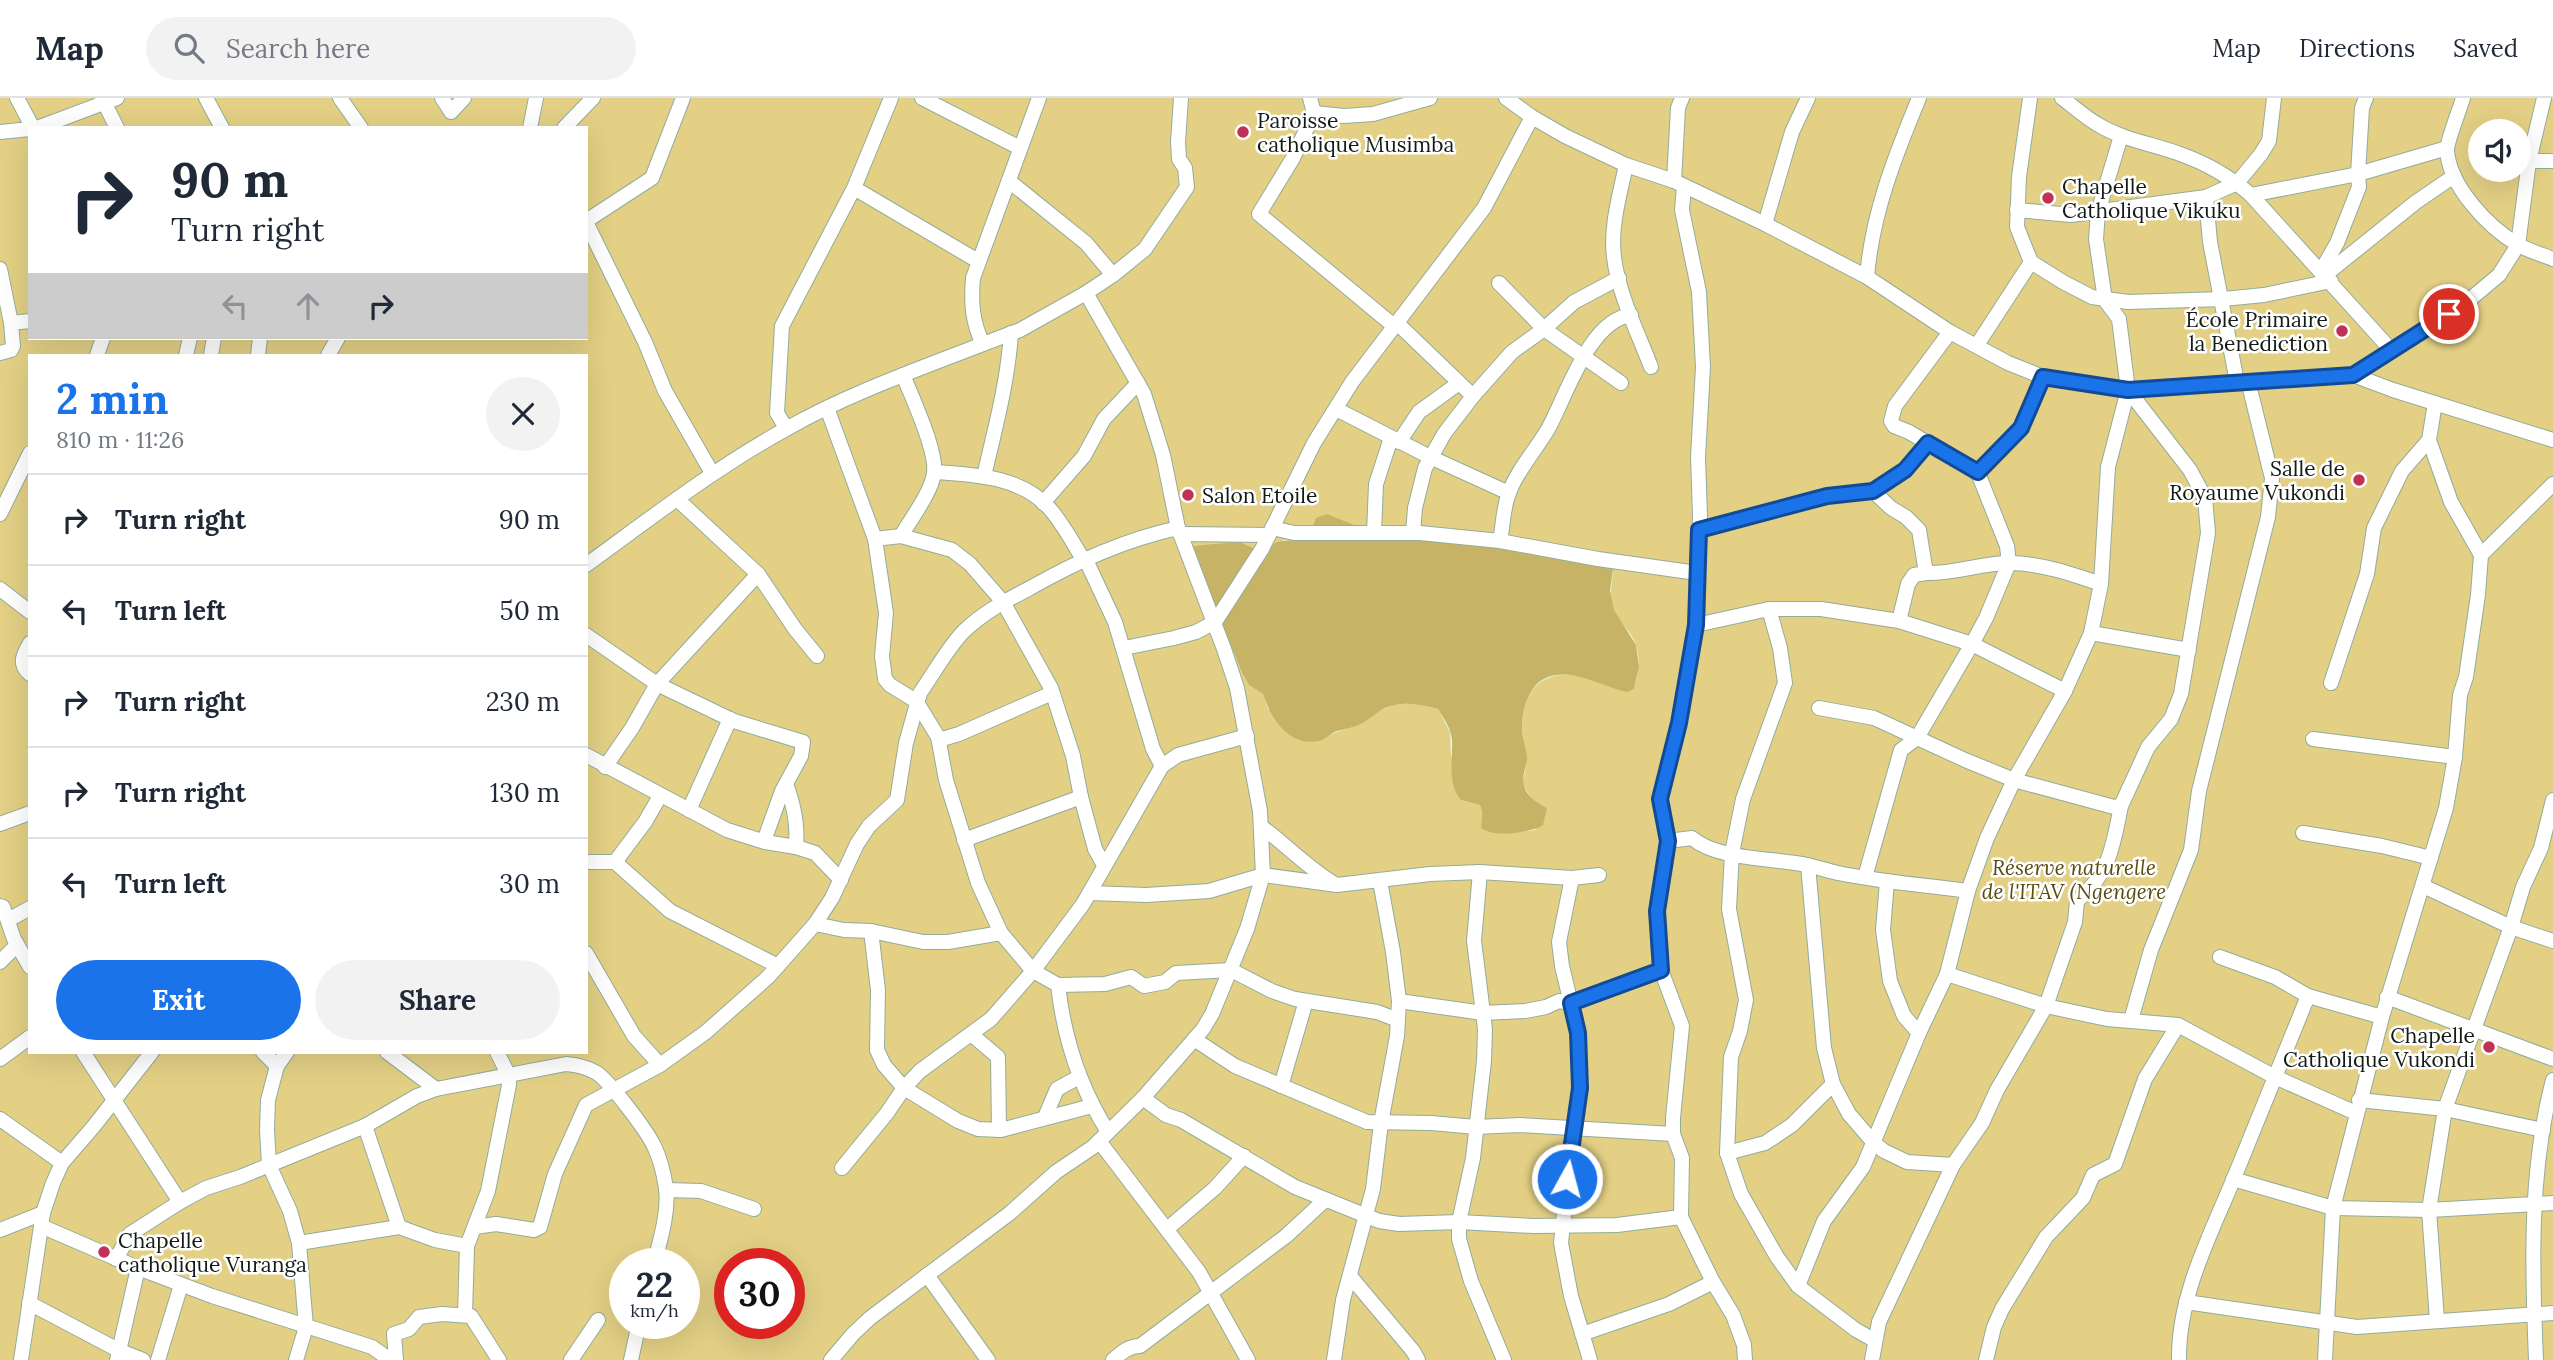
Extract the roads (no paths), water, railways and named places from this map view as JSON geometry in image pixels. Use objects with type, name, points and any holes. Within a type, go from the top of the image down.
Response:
[{"type":"street","points":[[17,98],[32,126]]},
{"type":"street","points":[[206,98],[221,126]]},
{"type":"street","points":[[340,98],[360,126]]},
{"type":"street","points":[[442,98],[451,112],[464,98]]},
{"type":"street","points":[[530,126],[536,98]]},
{"type":"street","points":[[566,126],[593,98]]},
{"type":"street","points":[[588,220],[652,178],[683,98]]},
{"type":"street","points":[[786,428],[777,413],[782,326],[854,188],[891,98]]},
{"type":"street","points":[[922,98],[1020,148]]},
{"type":"street","points":[[983,344],[976,330],[971,303],[973,278],[1039,98]]},
{"type":"street","points":[[588,564],[712,473],[786,428],[903,375],[1011,333],[1086,293],[1113,275],[1145,249],[1186,187],[1185,168],[1180,159],[1178,142],[1181,98]]},
{"type":"street","points":[[1310,98],[1314,113],[1293,158],[1259,214],[1395,324],[1473,396]]},
{"type":"street","points":[[1314,113],[1344,116],[1373,114],[1430,98]]},
{"type":"street","points":[[1506,98],[1565,136],[1765,224],[1867,277],[1950,332],[2008,363],[2043,377],[2128,390],[2353,375],[2553,440]]},
{"type":"street","points":[[1682,98],[1678,108],[1679,184],[1699,292],[1702,354],[1699,530],[1696,625],[1679,723],[1660,799],[1668,841],[1657,911],[1661,970],[1682,1026],[1672,1118],[1673,1134],[1682,1158],[1681,1217],[1740,1331],[1745,1360]]},
{"type":"street","points":[[1765,224],[1792,132],[1808,98]]},
{"type":"street","points":[[1867,277],[1870,243],[1880,205],[1892,165],[1919,98]]},
{"type":"street","points":[[2030,98],[2017,227],[2031,262],[2082,292],[2105,300],[2128,302],[2264,295],[2326,276],[2416,202],[2454,176]]},
{"type":"street","points":[[2062,98],[2097,124],[2121,136],[2180,154],[2237,183],[2326,276],[2392,351]]},
{"type":"street","points":[[2017,210],[2071,215],[2206,197],[2237,183],[2269,141],[2274,98]]},
{"type":"street","points":[[2326,276],[2359,187],[2362,108],[2366,98]]},
{"type":"street","points":[[2463,98],[2447,148],[2454,176],[2477,211],[2518,245],[2553,259]]},
{"type":"street","points":[[2531,153],[2544,98]]},
{"type":"street","points":[[38,126],[108,100],[116,126]]},
{"type":"street","points":[[1124,648],[1196,632],[1215,622],[1270,532],[1314,443],[1366,362],[1484,208],[1532,117]]},
{"type":"street","points":[[0,132],[28,129]]},
{"type":"street","points":[[1798,1286],[1824,1221],[1863,1167],[1919,1033],[1947,974],[1968,891],[1987,838],[2014,780],[2065,691],[2091,633],[2101,584],[2108,467],[2128,390],[2119,319],[2105,300],[2096,239],[2098,212],[2121,136]]},
{"type":"street","points":[[2251,195],[2358,174],[2447,148]]},
{"type":"street","points":[[2531,161],[2553,160]]},
{"type":"street","points":[[1626,165],[1614,229],[1614,258],[1631,315],[1651,367]]},
{"type":"street","points":[[1009,181],[1086,243],[1113,275]]},
{"type":"street","points":[[2353,375],[2468,301],[2499,275],[2518,245],[2526,182]]},
{"type":"street","points":[[854,188],[978,261]]},
{"type":"street","points":[[2131,1020],[2151,950],[2191,850],[2199,791],[2268,517],[2272,478],[2222,299],[2210,242],[2206,197]]},
{"type":"street","points":[[588,225],[645,342],[665,391],[712,473]]},
{"type":"street","points":[[1977,345],[2031,262]]},
{"type":"street","points":[[0,269],[13,346],[6,351],[0,367]]},
{"type":"street","points":[[1413,533],[1419,490],[1430,457],[1473,396],[1512,352],[1544,329],[1574,302],[1619,278]]},
{"type":"street","points":[[1499,283],[1544,329],[1621,383]]},
{"type":"street","points":[[831,1360],[870,1318],[1010,1213],[1056,1172],[1104,1137],[1143,1098],[1195,1039],[1212,1014],[1247,929],[1263,874],[1262,827],[1237,688],[1215,622],[1179,531],[1158,434],[1144,394],[1086,293]]},
{"type":"street","points":[[1500,541],[1508,493],[1548,429],[1584,356],[1620,316],[1631,315]]},
{"type":"street","points":[[11,323],[28,321]]},
{"type":"street","points":[[1865,877],[1901,750],[1917,738],[1972,645],[2009,563],[2007,546],[1978,472],[1894,426],[1891,421],[1895,406],[1950,332]]},
{"type":"street","points":[[984,476],[1001,403],[1011,333]]},
{"type":"street","points":[[901,536],[935,472],[926,436],[903,375]]},
{"type":"street","points":[[1978,472],[2021,428],[2043,377]]},
{"type":"street","points":[[1043,503],[1084,456],[1104,419],[1138,383]]},
{"type":"street","points":[[1374,533],[1376,484],[1395,440],[1419,412],[1459,383]]},
{"type":"street","points":[[1872,1360],[1879,1322],[1953,1165],[1982,1123],[1997,1090],[2046,1006],[2075,922],[2077,901],[2092,888],[2110,857],[2121,806],[2148,747],[2171,719],[2181,694],[2208,533],[2205,498],[2190,470],[2128,390]]},
{"type":"street","points":[[2325,1360],[2333,1208],[2387,997],[2446,808],[2455,757],[2460,695],[2466,677],[2472,636],[2481,555],[2451,502],[2429,440],[2435,403]]},
{"type":"street","points":[[827,408],[875,539],[886,613],[882,656],[885,679],[916,701],[939,740],[946,780],[978,883],[1001,933],[1033,971],[1058,985],[1105,984],[1131,977],[1144,986],[1165,982],[1176,973],[1230,970],[1272,991],[1306,1001],[1377,1012],[1398,1020]]},
{"type":"street","points":[[1336,409],[1508,493]]},
{"type":"street","points":[[2330,683],[2367,574],[2374,528],[2402,471],[2429,440]]},
{"type":"street","points":[[1699,530],[1827,496],[1873,491],[1905,470],[1928,443]]},
{"type":"street","points":[[0,514],[28,457]]},
{"type":"street","points":[[935,472],[1005,480],[1043,503],[1057,519],[1084,559],[1115,622],[1153,749],[1162,766]]},
{"type":"street","points":[[2481,555],[2553,484]]},
{"type":"street","points":[[1873,491],[1919,530],[1926,573]]},
{"type":"street","points":[[677,499],[758,574],[817,656]]},
{"type":"street","points":[[475,1227],[496,1224],[534,1230],[540,1227],[555,1174],[586,1105],[660,1065],[725,1016],[778,966],[815,924],[841,880],[857,844],[869,826],[897,800],[916,701],[962,633],[1003,602],[1084,559],[1143,536],[1179,531],[1413,533],[1500,541],[1697,573]]},
{"type":"street","points":[[875,539],[901,536],[951,550],[970,564],[1003,602],[1052,693],[1073,756],[1095,849],[1104,865]]},
{"type":"street","points":[[1899,621],[1908,584],[1914,575],[2009,563],[2061,572],[2101,584]]},
{"type":"street","points":[[606,767],[657,684],[758,574]]},
{"type":"street","points":[[0,589],[28,610]]},
{"type":"street","points":[[1696,625],[1769,609],[1821,609],[1899,621],[1972,645],[2065,691]]},
{"type":"street","points":[[1769,609],[1780,648],[1785,683],[1743,799],[1732,853],[1729,909],[1746,1000],[1731,1057],[1727,1153],[1741,1194],[1777,1257],[1798,1286],[1856,1330],[1874,1340]]},
{"type":"street","points":[[2091,633],[2189,650]]},
{"type":"street","points":[[588,636],[657,684],[730,719],[803,742],[801,756],[786,784],[764,841]]},
{"type":"street","points":[[28,648],[22,662],[23,668],[28,672]]},
{"type":"street","points":[[939,740],[959,734],[1052,693]]},
{"type":"street","points":[[1819,708],[1874,718],[2014,780],[2114,807],[2121,806]]},
{"type":"street","points":[[689,810],[730,719]]},
{"type":"street","points":[[842,1168],[920,1071],[991,1019],[1033,971],[1089,893],[1162,766],[1178,755],[1247,736]]},
{"type":"street","points":[[2314,739],[2455,757]]},
{"type":"street","points":[[588,756],[727,830],[815,853],[841,880]]},
{"type":"street","points":[[786,784],[796,817],[796,846]]},
{"type":"street","points":[[615,862],[645,822],[660,796]]},
{"type":"street","points":[[964,840],[1081,797]]},
{"type":"street","points":[[2437,1320],[2429,1210],[2445,1109],[2523,887],[2541,848],[2553,800]]},
{"type":"street","points":[[0,824],[28,814]]},
{"type":"street","points":[[1262,827],[1316,872],[1337,885]]},
{"type":"street","points":[[2304,833],[2382,846],[2431,858]]},
{"type":"street","points":[[1668,841],[1692,838],[1702,846],[1732,853],[1887,881],[1968,891]]},
{"type":"street","points":[[588,862],[615,862],[670,911],[778,966]]},
{"type":"street","points":[[1808,865],[1824,1048],[1833,1084],[1849,1114],[1874,1143],[1907,1162],[1953,1165]]},
{"type":"street","points":[[1089,893],[1146,895],[1209,891],[1263,874],[1337,885],[1430,874],[1480,872],[1572,878],[1599,875]]},
{"type":"street","points":[[1480,872],[1474,941],[1483,1013],[1484,1061],[1472,1158],[1459,1222],[1459,1239],[1464,1261],[1504,1360]]},
{"type":"street","points":[[1572,878],[1559,942],[1578,1033],[1580,1088],[1561,1243],[1564,1270],[1590,1360]]},
{"type":"street","points":[[1334,1360],[1343,1300],[1366,1216],[1379,1154],[1381,1123],[1397,1036],[1399,1001],[1380,881]]},
{"type":"street","points":[[1887,881],[1884,930],[1890,981],[1904,1016],[1919,1033]]},
{"type":"street","points":[[2423,886],[2511,927],[2553,941]]},
{"type":"street","points":[[0,906],[3,907],[17,945],[28,964]]},
{"type":"street","points":[[8,920],[28,909]]},
{"type":"street","points":[[815,924],[936,942],[1001,933]]},
{"type":"street","points":[[871,931],[877,990],[877,1050],[884,1065],[904,1088],[958,1121],[978,1129],[999,1130],[1092,1105]]},
{"type":"street","points":[[0,962],[17,945]]},
{"type":"street","points":[[588,956],[634,1037],[660,1065]]},
{"type":"street","points":[[2220,957],[2275,977],[2308,996],[2382,1017]]},
{"type":"street","points":[[1399,1001],[1483,1013],[1525,1011],[1559,1001],[1571,1003],[1661,970]]},
{"type":"street","points":[[1947,974],[2046,1006],[2106,1019],[2178,1025],[2275,1077],[2358,1106],[2445,1109],[2543,1130]]},
{"type":"street","points":[[1058,985],[1061,1013],[1072,1059],[1104,1137],[1211,1293],[1248,1360]]},
{"type":"street","points":[[2179,1360],[2179,1335],[2186,1302],[2206,1245],[2308,996]]},
{"type":"street","points":[[2387,997],[2553,1059]]},
{"type":"street","points":[[1281,1086],[1306,1001]]},
{"type":"street","points":[[1986,1360],[1994,1327],[2002,1309],[2046,1237],[2083,1198],[2093,1175],[2115,1164],[2145,1079],[2178,1025]]},
{"type":"street","points":[[971,1034],[998,1057],[999,1130]]},
{"type":"street","points":[[0,1059],[28,1038]]},
{"type":"street","points":[[1195,1039],[1235,1066],[1356,1118],[1381,1123],[1431,1123],[1476,1127],[1520,1125],[1673,1134]]},
{"type":"street","points":[[84,1054],[180,1202]]},
{"type":"street","points":[[21,1360],[42,1220],[62,1163],[150,1054]]},
{"type":"street","points":[[265,1054],[277,1066]]},
{"type":"street","points":[[286,1054],[277,1066],[268,1100],[267,1130],[269,1166],[290,1211],[299,1243],[306,1326],[296,1360]]},
{"type":"street","points":[[390,1054],[436,1089]]},
{"type":"street","points":[[466,1315],[467,1246],[491,1178],[509,1076],[498,1054]]},
{"type":"street","points":[[116,1259],[130,1234],[180,1202],[206,1188],[269,1166],[365,1126],[417,1096],[436,1089],[566,1064],[579,1065],[597,1073],[615,1090],[654,1146],[666,1190],[657,1248]]},
{"type":"street","points":[[1045,1117],[1057,1089],[1079,1077]]},
{"type":"street","points":[[2536,1360],[2536,1168],[2553,1082]]},
{"type":"street","points":[[1727,1153],[1765,1143],[1792,1125],[1833,1084]]},
{"type":"street","points":[[1143,1098],[1151,1106],[1181,1120],[1295,1187],[1366,1216],[1399,1224],[1637,1224],[1681,1217]]},
{"type":"street","points":[[0,1119],[62,1163]]},
{"type":"street","points":[[365,1126],[399,1227]]},
{"type":"street","points":[[1167,1228],[1215,1188],[1244,1156]]},
{"type":"street","points":[[2233,1180],[2333,1208],[2429,1210],[2553,1203]]},
{"type":"street","points":[[666,1190],[701,1191],[754,1209]]},
{"type":"street","points":[[1113,1360],[1124,1350],[1140,1346],[1211,1293],[1286,1236],[1325,1200]]},
{"type":"street","points":[[0,1230],[42,1220],[138,1268],[181,1285],[372,1347],[390,1360]]},
{"type":"street","points":[[299,1243],[399,1227],[435,1240],[467,1246]]},
{"type":"street","points":[[118,1355],[138,1268]]},
{"type":"street","points":[[927,1275],[988,1360]]},
{"type":"street","points":[[1350,1276],[1418,1360]]},
{"type":"street","points":[[1582,1334],[1669,1304],[1713,1282]]},
{"type":"street","points":[[158,1360],[181,1285]]},
{"type":"street","points":[[2186,1302],[2357,1327],[2553,1313]]},
{"type":"street","points":[[29,1303],[118,1355],[143,1360]]},
{"type":"street","points":[[397,1360],[394,1334],[409,1329],[419,1317],[442,1314],[471,1316],[480,1326],[499,1360]]},
{"type":"street","points":[[571,1360],[598,1320]]},
{"type":"street","points":[[631,1360],[636,1339]]},
{"type":"place","name":"Paroisse catholique Musimba","points":[[1243,132]]},
{"type":"place","name":"Chapelle Catholique Vikuku","points":[[2048,198]]},
{"type":"place","name":"École Primaire la Benediction","points":[[2342,331]]},
{"type":"place","name":"Salle de Royaume Vukondi","points":[[2359,480]]},
{"type":"place","name":"Salon Etoile","points":[[1188,495]]},
{"type":"place","name":"Chapelle Catholique Vukondi","points":[[2489,1047]]},
{"type":"place","name":"Chapelle catholique Vuranga","points":[[104,1252]]},
{"type":"park label","name":"Réserve naturelle de l'ITAV (Ngengere","points":[[2074,879]]}]
